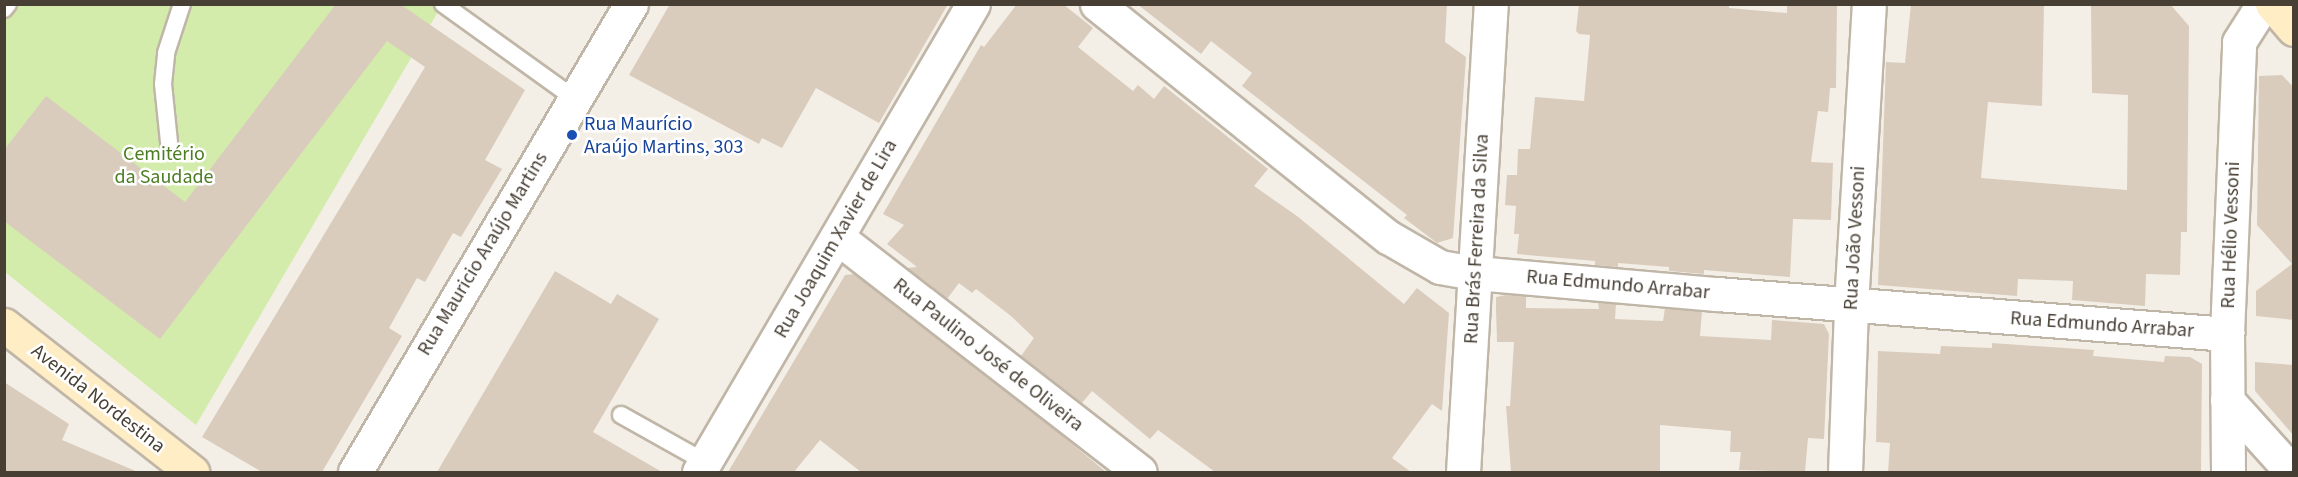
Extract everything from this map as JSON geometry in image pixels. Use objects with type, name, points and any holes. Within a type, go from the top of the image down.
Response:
[{"type":"main road","points":[[2272,4],[2294,29]]},
{"type":"main road","name":"Avenida Nordestina","points":[[4,325],[192,472]]},
{"type":"street","name":"Rua Mauricio Araújo Martins","points":[[354,472],[631,4]]},
{"type":"street","name":"Rua Joaquim Xavier de Lira","points":[[702,467],[973,4]]},
{"type":"street","name":"Rua Edmundo Arrabar","points":[[1097,4],[1388,237],[1440,267],[1475,273],[2227,334]]},
{"type":"street","name":"Rua Brás Ferreira da Silva","points":[[1463,472],[1491,4]]},
{"type":"street","name":"Rua João Vessoni","points":[[1845,472],[1851,305],[1869,4]]},
{"type":"street","name":"Rua Hélio Vessoni","points":[[2228,472],[2227,334],[2239,42],[2263,4]]},
{"type":"street","name":"Rua Paulino José de Oliveira","points":[[837,237],[1140,472]]},
{"type":"street","points":[[2227,400],[2292,472]]},
{"type":"lane","points":[[4,9],[8,4]]},
{"type":"lane","points":[[169,142],[163,84],[166,53],[182,4]]},
{"type":"lane","points":[[443,4],[575,99]]},
{"type":"lane","points":[[621,415],[702,467]]},
{"type":"green space","name":"Cemitério da Saudade","points":[[4,5],[442,5],[196,425],[5,272]]},
{"type":"building","points":[[336,4],[400,4],[525,90],[485,160],[502,169],[461,237],[453,233],[425,282],[417,278],[389,328],[402,336],[322,472],[262,472],[202,437],[425,67],[387,41],[160,339],[4,221],[4,150],[46,96],[185,202]]},
{"type":"building","points":[[670,4],[948,4],[879,123],[816,88],[782,148],[762,138],[759,144],[629,75]]},
{"type":"building","points":[[1017,4],[1063,4],[1093,28],[1078,47],[1133,91],[1138,85],[1154,99],[1164,86],[1268,169],[1254,186],[1297,216],[1404,304],[1417,288],[1449,313],[1442,411],[1432,404],[1392,458],[1411,472],[1215,472],[1158,430],[1150,439],[1092,391],[1082,403],[1021,356],[1034,338],[1011,316],[976,289],[972,293],[959,283],[947,299],[907,268],[917,267],[887,244],[904,225],[883,214],[981,45],[984,47]]},
{"type":"building","points":[[1137,4],[1447,4],[1445,42],[1466,57],[1453,238],[1437,243],[1404,218],[1407,215],[1242,86],[1252,73],[1211,41],[1201,54]]},
{"type":"building","points":[[1579,4],[1729,4],[1729,8],[1787,13],[1787,4],[1837,4],[1836,88],[1830,88],[1828,112],[1818,111],[1811,162],[1833,163],[1831,220],[1793,219],[1790,277],[1704,270],[1704,274],[1669,271],[1669,267],[1618,263],[1618,267],[1595,265],[1595,261],[1517,254],[1519,234],[1514,234],[1516,206],[1505,205],[1507,175],[1517,175],[1518,149],[1530,149],[1535,97],[1584,101],[1590,35],[1579,34],[1576,31]]},
{"type":"building","points":[[1911,4],[2044,4],[2042,106],[1988,102],[1981,178],[2127,190],[2128,95],[2092,93],[2091,4],[2170,4],[2189,26],[2187,232],[2181,232],[2180,275],[2146,274],[2145,306],[2072,300],[2073,281],[2018,279],[2017,296],[1878,285],[1886,62],[1905,63]]},
{"type":"building","points":[[2282,75],[2294,88],[2294,320],[2256,316],[2256,291],[2292,264],[2257,225],[2259,76]]},
{"type":"building","points":[[555,271],[611,304],[617,294],[659,319],[593,432],[662,472],[437,472]]},
{"type":"building","points":[[854,274],[1106,472],[861,472],[820,440],[794,472],[728,472],[845,275]]},
{"type":"building","points":[[1526,296],[1526,308],[1599,309],[1598,303],[1616,304],[1615,319],[1663,321],[1665,308],[1702,311],[1700,336],[1771,340],[1772,320],[1824,324],[1829,334],[1824,439],[1808,438],[1805,472],[1739,470],[1741,452],[1730,452],[1731,431],[1660,425],[1660,472],[1511,472],[1506,406],[1510,406],[1514,342],[1497,342],[1496,309],[1496,297]]},
{"type":"building","points":[[1992,343],[2094,350],[2093,356],[2164,362],[2165,356],[2190,357],[2202,364],[2201,472],[1888,472],[1890,443],[1876,442],[1878,351],[1940,354],[1941,346],[1992,348]]},
{"type":"building","points":[[2255,362],[2294,365],[2294,436],[2255,391]]},
{"type":"building","points":[[4,382],[69,424],[62,440],[138,472],[4,472]]},
{"type":"place","name":"Rua Maurício Araújo Martins, 303","points":[[572,135]]}]
